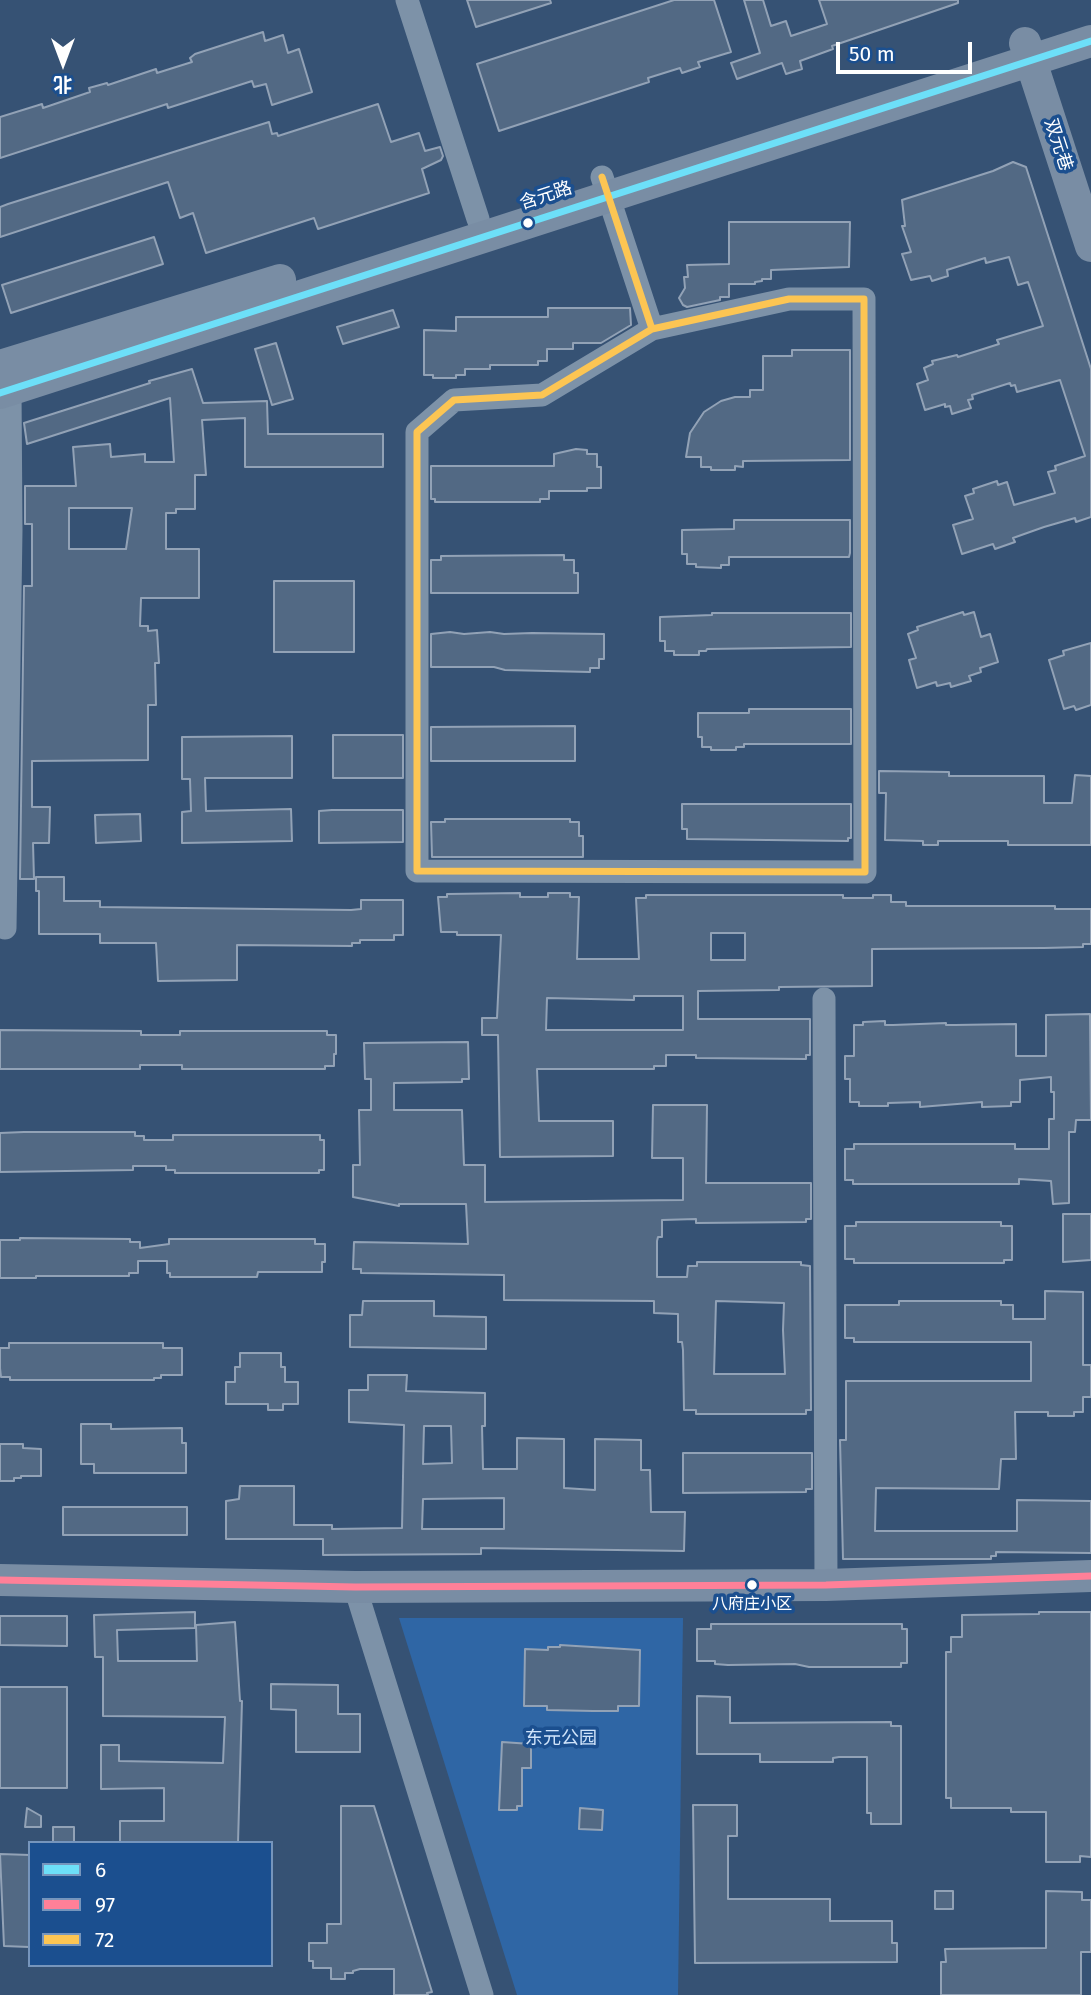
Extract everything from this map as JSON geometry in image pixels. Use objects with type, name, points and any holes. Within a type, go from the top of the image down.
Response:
[{"type":"main road","name":"含元路","points":[[1028,52],[1091,20]]},
{"type":"main road","name":"含元路","points":[[3,373],[605,187],[1028,52],[1091,41]]},
{"type":"main road","name":"双元巷","points":[[1028,52],[1091,246]]},
{"type":"main road","name":"含元路","points":[[3,373],[478,219],[605,187]]},
{"type":"main road","points":[[0,1580],[355,1587],[826,1584],[1091,1576]]},
{"type":"street","points":[[407,0],[478,219]]},
{"type":"street","points":[[605,187],[652,330]]},
{"type":"street","points":[[789,299],[864,299],[865,872],[417,871],[417,432],[454,400],[542,395],[652,330],[789,299]]},
{"type":"street","points":[[3,373],[11,530],[5,928]]},
{"type":"street","points":[[824,999],[826,1584]]},
{"type":"street","points":[[355,1587],[482,1995]]},
{"type":"green space","name":"东元公园","points":[[399,1618],[683,1618],[678,1995],[517,1995]]},
{"type":"building","points":[[467,0],[550,0],[551,3],[476,27]]},
{"type":"building","points":[[674,0],[714,0],[731,52],[698,62],[700,67],[682,73],[680,68],[648,78],[649,82],[499,131],[477,64]]},
{"type":"building","points":[[744,0],[763,0],[771,26],[786,21],[791,36],[827,24],[819,0],[958,0],[958,3],[832,46],[833,49],[800,61],[802,69],[786,74],[782,63],[737,79],[731,63],[760,53]]},
{"type":"building","points":[[263,32],[265,41],[283,35],[288,53],[299,49],[312,92],[272,105],[266,84],[254,87],[252,81],[168,108],[167,104],[0,158],[0,117],[42,104],[43,108],[90,92],[89,88],[192,62],[190,58],[195,54]]},
{"type":"building","points":[[378,104],[391,142],[419,133],[425,151],[440,147],[443,156],[441,160],[422,169],[429,193],[318,229],[314,218],[206,253],[193,213],[180,218],[168,182],[0,237],[0,207],[8,204],[269,122],[272,134],[277,133],[278,136]]},
{"type":"building","points":[[1013,162],[1026,167],[1091,369],[1091,517],[1076,522],[1075,518],[1044,527],[1013,538],[1015,542],[995,549],[993,544],[962,554],[953,525],[973,519],[965,496],[974,493],[973,489],[997,481],[998,485],[1007,482],[1014,505],[1055,493],[1048,472],[1056,470],[1055,466],[1085,456],[1060,380],[1017,392],[1015,385],[1011,386],[1010,383],[972,395],[973,399],[968,400],[971,408],[952,414],[950,406],[945,407],[945,404],[925,410],[917,384],[928,380],[924,368],[933,364],[932,361],[957,355],[958,357],[999,344],[997,340],[1043,326],[1028,282],[1018,285],[1009,257],[986,263],[985,258],[947,270],[948,276],[932,281],[930,276],[911,280],[902,254],[911,252],[902,226],[905,226],[902,200]]},
{"type":"building","points":[[729,222],[850,222],[849,267],[771,270],[771,279],[762,279],[755,284],[729,284],[729,297],[687,307],[683,305],[679,298],[685,288],[684,277],[688,277],[687,265],[729,264]]},
{"type":"building","points":[[154,237],[163,264],[11,313],[2,285]]},
{"type":"building","points":[[548,308],[630,308],[631,325],[601,343],[573,343],[573,349],[547,349],[547,361],[538,361],[538,365],[490,365],[490,369],[465,369],[465,375],[456,375],[456,378],[433,378],[433,375],[424,375],[424,330],[456,331],[456,317],[548,317]]},
{"type":"building","points":[[393,310],[399,327],[343,344],[337,327]]},
{"type":"building","points":[[276,343],[293,399],[272,405],[255,349]]},
{"type":"building","points":[[792,350],[850,350],[850,460],[743,461],[743,467],[735,466],[735,470],[711,470],[711,467],[701,467],[701,457],[686,457],[690,433],[704,412],[721,401],[750,397],[750,390],[763,390],[763,356],[792,356]]},
{"type":"building","points":[[192,369],[203,403],[267,401],[268,434],[383,434],[383,467],[245,467],[245,418],[202,420],[206,475],[195,475],[195,509],[176,509],[176,513],[166,513],[166,549],[199,549],[199,598],[141,598],[140,626],[148,626],[148,631],[157,630],[159,663],[155,663],[156,705],[148,705],[148,760],[32,761],[32,807],[50,807],[49,843],[33,843],[34,879],[20,879],[24,586],[32,586],[32,524],[25,524],[25,486],[76,486],[73,447],[110,444],[111,457],[145,454],[145,462],[174,462],[170,398],[27,444],[24,423],[150,383],[149,381]],"holes":[[[69,508],[132,508],[126,549],[69,549]]]},
{"type":"building","points":[[576,449],[587,450],[587,454],[597,454],[597,467],[601,467],[601,488],[587,488],[587,491],[549,491],[549,499],[540,499],[540,502],[435,502],[435,499],[431,499],[431,466],[554,466],[554,454]]},
{"type":"building","points":[[734,520],[850,520],[849,557],[729,557],[729,565],[721,565],[721,568],[687,564],[687,554],[682,554],[682,530],[734,529]]},
{"type":"building","points":[[564,555],[564,560],[574,560],[574,573],[578,573],[578,593],[431,593],[431,560],[441,560],[441,556]]},
{"type":"building","points":[[274,581],[354,581],[354,652],[274,652]]},
{"type":"building","points":[[963,612],[964,615],[974,612],[981,637],[990,634],[998,662],[980,668],[981,672],[969,676],[971,681],[951,687],[950,683],[937,686],[936,682],[917,688],[909,660],[916,658],[908,634],[918,630],[917,627]]},
{"type":"building","points":[[712,613],[851,613],[851,647],[707,649],[699,651],[699,655],[674,655],[674,651],[665,651],[665,641],[660,641],[660,617]]},
{"type":"building","points":[[431,634],[604,634],[604,659],[599,659],[599,668],[590,668],[590,672],[431,667]]},
{"type":"building","points":[[1091,643],[1091,705],[1076,710],[1074,706],[1064,709],[1049,660],[1064,655],[1063,651]]},
{"type":"building","points":[[749,709],[851,709],[851,744],[744,744],[744,747],[736,747],[736,750],[711,750],[711,747],[702,747],[702,737],[698,737],[698,713],[749,713]]},
{"type":"building","points":[[575,726],[575,761],[431,761],[431,727]]},
{"type":"building","points":[[333,735],[403,735],[403,778],[333,778]]},
{"type":"building","points":[[292,736],[292,778],[205,778],[206,811],[291,809],[292,841],[182,843],[182,812],[191,811],[190,779],[182,779],[182,737]]},
{"type":"building","points":[[879,771],[949,772],[949,776],[1044,776],[1044,803],[1072,803],[1075,775],[1091,776],[1091,845],[1008,845],[1008,841],[938,841],[938,845],[923,845],[923,841],[885,840],[886,793],[879,793]]},
{"type":"building","points":[[682,804],[851,804],[851,838],[848,838],[848,841],[687,839],[687,829],[682,829]]},
{"type":"building","points":[[403,810],[403,842],[319,843],[319,811]]},
{"type":"building","points":[[140,814],[141,841],[96,843],[95,815]]},
{"type":"building","points":[[445,819],[570,819],[570,822],[579,822],[579,836],[583,836],[583,857],[432,857],[431,822],[445,822]]},
{"type":"building","points":[[36,877],[64,877],[64,901],[100,901],[100,907],[351,910],[361,909],[361,900],[403,900],[403,935],[394,935],[394,940],[360,940],[360,943],[352,943],[352,946],[237,945],[237,980],[158,981],[156,943],[100,943],[100,934],[39,934],[39,891],[36,891]]},
{"type":"building","points":[[520,893],[520,897],[548,897],[548,893],[570,893],[570,897],[579,897],[577,959],[639,959],[636,898],[646,898],[646,895],[843,895],[843,898],[873,898],[873,895],[891,895],[891,902],[906,902],[906,906],[1055,906],[1055,909],[1091,909],[1091,944],[1083,944],[1083,947],[1044,948],[872,949],[872,986],[698,991],[698,1019],[810,1019],[810,1055],[806,1055],[806,1059],[696,1058],[696,1055],[666,1055],[666,1066],[654,1066],[654,1069],[537,1069],[539,1121],[613,1121],[613,1156],[500,1157],[498,1035],[482,1035],[482,1018],[497,1018],[501,935],[457,935],[457,932],[441,932],[438,897],[447,897],[447,894]],"holes":[[[711,933],[745,933],[745,960],[711,960]],[[634,996],[683,996],[683,1030],[546,1030],[547,998],[634,1000]]]},
{"type":"building","points":[[1090,1014],[1091,1120],[1076,1120],[1075,1132],[1069,1132],[1069,1203],[1053,1204],[1051,1181],[1019,1179],[1019,1184],[853,1184],[853,1180],[845,1180],[845,1149],[854,1149],[854,1144],[1015,1144],[1015,1149],[1049,1149],[1049,1119],[1054,1119],[1051,1077],[1020,1080],[1020,1102],[1011,1102],[1011,1106],[982,1107],[982,1102],[920,1107],[920,1102],[859,1106],[859,1102],[850,1102],[850,1079],[845,1079],[845,1056],[854,1056],[854,1025],[885,1021],[885,1025],[1016,1024],[1016,1056],[1046,1056],[1046,1015]]},
{"type":"building","points":[[0,1030],[141,1031],[141,1035],[180,1035],[180,1031],[327,1031],[327,1035],[336,1035],[336,1054],[334,1066],[325,1066],[325,1069],[182,1069],[182,1065],[140,1065],[140,1069],[0,1069]]},
{"type":"building","points":[[468,1042],[469,1079],[462,1079],[462,1082],[394,1083],[394,1110],[462,1110],[464,1165],[485,1165],[485,1202],[683,1200],[683,1158],[652,1158],[653,1105],[707,1105],[706,1183],[811,1183],[811,1219],[806,1219],[806,1222],[696,1223],[696,1219],[662,1220],[662,1237],[658,1237],[657,1241],[657,1277],[687,1277],[688,1266],[697,1266],[697,1262],[801,1262],[801,1265],[810,1266],[811,1410],[806,1410],[806,1414],[696,1414],[696,1410],[684,1410],[683,1350],[682,1342],[678,1342],[678,1314],[654,1313],[654,1301],[504,1300],[504,1275],[361,1273],[361,1269],[353,1269],[354,1242],[468,1244],[466,1204],[399,1206],[353,1197],[353,1165],[360,1165],[359,1110],[371,1110],[371,1079],[365,1079],[364,1043]],"holes":[[[716,1301],[784,1303],[785,1374],[714,1374]]]},
{"type":"building","points":[[135,1132],[135,1136],[144,1136],[144,1140],[173,1140],[173,1135],[320,1135],[320,1140],[324,1140],[324,1170],[319,1170],[319,1173],[175,1173],[175,1170],[166,1170],[166,1166],[133,1166],[133,1170],[0,1172],[0,1133]]},
{"type":"building","points":[[1063,1214],[1091,1214],[1091,1260],[1063,1262]]},
{"type":"building","points":[[856,1222],[1001,1222],[1001,1226],[1012,1226],[1012,1260],[1004,1260],[1004,1263],[854,1263],[854,1259],[845,1259],[845,1226],[856,1226]]},
{"type":"building","points":[[130,1239],[130,1242],[140,1242],[140,1248],[169,1244],[169,1239],[315,1239],[315,1244],[325,1244],[325,1262],[322,1262],[322,1272],[258,1272],[257,1277],[170,1277],[170,1273],[167,1273],[167,1261],[138,1261],[138,1273],[129,1273],[129,1276],[0,1278],[0,1240]]},
{"type":"building","points":[[1045,1291],[1083,1292],[1083,1365],[1091,1365],[1091,1397],[1083,1397],[1083,1412],[1074,1412],[1074,1416],[1048,1416],[1048,1412],[1015,1412],[1016,1459],[1001,1459],[999,1489],[876,1488],[875,1531],[1017,1531],[1017,1500],[1091,1501],[1091,1553],[996,1552],[996,1556],[991,1556],[991,1559],[843,1559],[840,1440],[846,1440],[846,1381],[1031,1381],[1031,1342],[854,1342],[854,1338],[845,1338],[845,1305],[899,1305],[899,1301],[1001,1301],[1001,1305],[1013,1305],[1013,1319],[1045,1319]]},
{"type":"building","points":[[363,1301],[434,1301],[434,1316],[486,1317],[486,1349],[350,1347],[350,1315],[362,1315]]},
{"type":"building","points":[[9,1343],[163,1343],[163,1348],[182,1348],[182,1375],[161,1375],[161,1378],[154,1380],[10,1380],[10,1377],[1,1377],[0,1368],[0,1348],[9,1348]]},
{"type":"building","points":[[240,1353],[281,1353],[285,1382],[298,1382],[298,1404],[283,1404],[283,1410],[268,1410],[268,1404],[226,1404],[226,1382],[235,1382],[235,1367],[240,1367]]},
{"type":"building","points":[[368,1375],[407,1375],[406,1391],[485,1393],[485,1426],[482,1426],[483,1469],[517,1469],[517,1438],[564,1439],[564,1488],[595,1490],[595,1439],[641,1440],[641,1470],[650,1470],[651,1512],[685,1512],[684,1551],[481,1548],[481,1554],[323,1555],[323,1539],[226,1539],[226,1501],[239,1499],[240,1486],[294,1486],[294,1525],[332,1525],[332,1529],[402,1528],[404,1425],[349,1422],[349,1390],[368,1390]],"holes":[[[424,1426],[451,1426],[452,1463],[423,1464]],[[504,1498],[504,1529],[422,1529],[423,1499]]]},
{"type":"building","points":[[81,1424],[111,1424],[111,1429],[182,1428],[182,1443],[186,1443],[186,1473],[94,1473],[94,1464],[81,1464]]},
{"type":"building","points":[[0,1444],[23,1444],[23,1448],[41,1449],[41,1476],[21,1476],[14,1478],[14,1481],[0,1481]]},
{"type":"building","points":[[683,1453],[812,1453],[812,1489],[806,1489],[806,1492],[683,1493]]},
{"type":"building","points":[[63,1507],[187,1507],[187,1535],[63,1535]]},
{"type":"building","points":[[195,1612],[195,1628],[117,1630],[118,1661],[197,1661],[196,1625],[235,1622],[242,1701],[238,1841],[120,1841],[120,1821],[164,1821],[164,1788],[101,1789],[101,1745],[119,1745],[119,1761],[223,1763],[225,1717],[103,1716],[103,1657],[95,1657],[94,1615]]},
{"type":"building","points":[[1091,1612],[1091,1857],[1080,1856],[1080,1862],[1046,1862],[1046,1812],[1011,1812],[1011,1808],[951,1808],[951,1798],[946,1798],[946,1652],[951,1652],[951,1637],[962,1637],[962,1615]]},
{"type":"building","points":[[0,1616],[67,1616],[67,1646],[0,1645]]},
{"type":"building","points":[[711,1624],[902,1624],[902,1629],[907,1629],[907,1663],[901,1663],[901,1667],[809,1667],[795,1664],[728,1665],[715,1664],[715,1661],[697,1661],[697,1629],[711,1629]]},
{"type":"building","points":[[560,1645],[640,1650],[639,1706],[618,1706],[618,1711],[593,1711],[547,1710],[547,1706],[524,1706],[525,1649],[548,1650],[548,1647]]},
{"type":"building","points":[[271,1684],[338,1685],[338,1714],[360,1714],[360,1752],[296,1752],[296,1710],[271,1709]]},
{"type":"building","points":[[0,1687],[67,1687],[67,1788],[0,1788]]},
{"type":"building","points":[[697,1696],[730,1697],[730,1723],[891,1722],[891,1726],[901,1726],[901,1824],[871,1824],[871,1813],[867,1813],[867,1757],[839,1757],[833,1758],[833,1762],[760,1762],[760,1754],[697,1754]]},
{"type":"building","points":[[502,1742],[531,1744],[531,1768],[522,1768],[522,1806],[517,1806],[517,1810],[499,1810]]},
{"type":"building","points":[[693,1805],[737,1805],[737,1836],[728,1836],[728,1899],[830,1899],[830,1921],[892,1921],[892,1943],[897,1943],[897,1962],[695,1963]]},
{"type":"building","points":[[341,1806],[374,1806],[432,1992],[427,1993],[428,1995],[394,1995],[394,1969],[360,1969],[345,1973],[345,1979],[331,1979],[331,1968],[313,1968],[313,1961],[309,1961],[309,1943],[327,1943],[327,1924],[341,1924]]},
{"type":"building","points":[[27,1808],[41,1816],[41,1827],[25,1827]]},
{"type":"building","points":[[580,1808],[603,1810],[602,1830],[579,1829]]},
{"type":"building","points":[[53,1827],[74,1827],[74,1841],[53,1841]]},
{"type":"building","points":[[0,1854],[28,1855],[28,1947],[4,1946]]},
{"type":"building","points":[[935,1891],[953,1891],[953,1909],[935,1909]]},
{"type":"building","points":[[1046,1891],[1082,1892],[1082,1900],[1091,1900],[1091,1952],[1081,1952],[1081,1995],[941,1995],[941,1962],[946,1962],[945,1949],[1046,1948]]},
{"type":"transit line","name":"6","points":[[0,393],[1091,41]]},
{"type":"transit line","name":"72","points":[[602,177],[652,329],[542,395],[454,400],[417,432],[417,871],[865,872],[864,299],[789,299],[652,329]]},
{"type":"transit line","name":"97","points":[[0,1580],[355,1587],[826,1585],[1091,1576]]},
{"type":"place","name":"八府庄小区","points":[[752,1585]]}]
